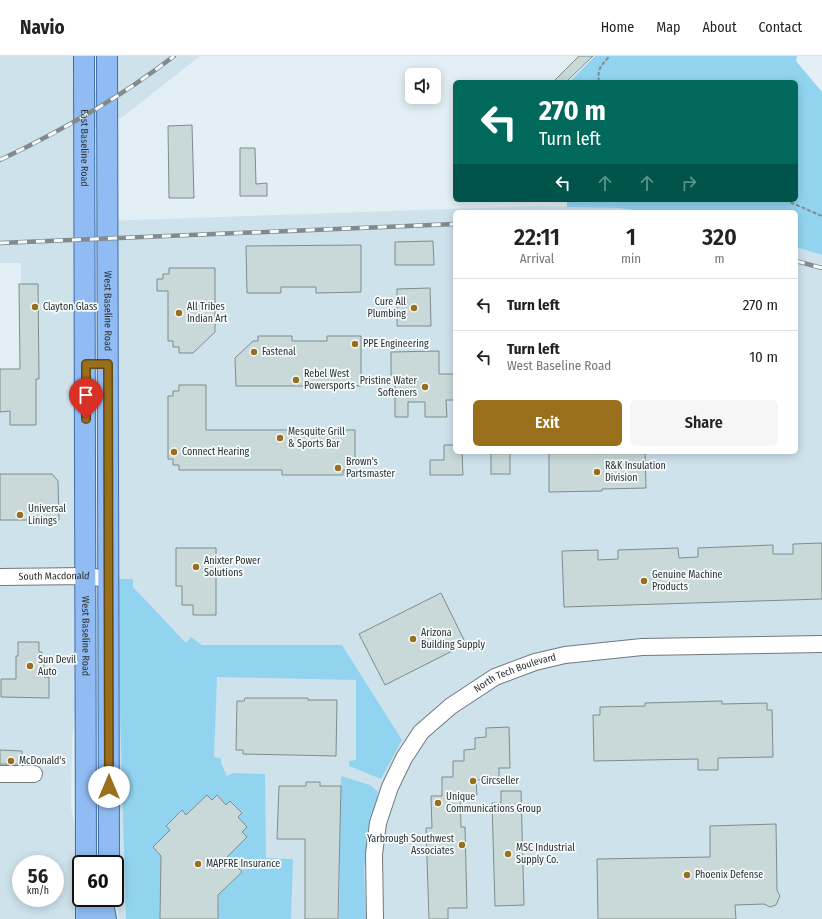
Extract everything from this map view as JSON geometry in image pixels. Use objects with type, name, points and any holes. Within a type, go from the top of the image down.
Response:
[{"type":"main road","name":"East Baseline Road","points":[[84,56],[86,239]]},
{"type":"main road","name":"West Baseline Road","points":[[104,59],[109,238],[109,855]]},
{"type":"main road","name":"West Baseline Road","points":[[86,239],[86,855]]},
{"type":"main road","points":[[86,364],[108,364]]},
{"type":"main road","points":[[86,822],[94,827],[98,834],[99,855]]},
{"type":"main road","points":[[86,907],[86,919]]},
{"type":"main road","points":[[104,907],[107,919]]},
{"type":"main road","points":[[107,919],[108,907]]},
{"type":"street","name":"South Macdonald","points":[[0,577],[86,576],[108,579]]},
{"type":"street","name":"North Tech Boulevard","points":[[375,919],[374,854],[378,823],[390,787],[404,758],[421,732],[451,706],[494,677],[535,662],[565,655],[642,647],[822,644]]},
{"type":"street","points":[[0,774],[34,774]]},
{"type":"path","points":[[599,80],[598,72],[602,64],[610,56]]},
{"type":"path","points":[[790,202],[822,216]]},
{"type":"shaded area","points":[[0,56],[75,56],[75,101],[117,82],[116,56],[200,56],[124,116],[76,136],[76,222],[537,206],[618,208],[632,210],[453,210],[453,454],[798,454],[798,248],[822,255],[822,919],[118,919],[118,907],[124,907],[124,855],[118,855],[116,244],[76,244],[77,698],[72,740],[71,807],[77,839],[77,855],[72,855],[72,907],[76,907],[75,919],[0,919],[0,380],[20,379],[21,263],[0,263]]},
{"type":"shaded area","points":[[595,56],[797,56],[796,61],[822,92],[822,255],[798,248],[798,210],[632,210],[618,208],[567,207],[567,202],[798,202],[798,80],[571,80]]},
{"type":"shaded area","points":[[119,579],[133,579],[133,587],[186,643],[191,637],[202,645],[342,645],[402,740],[381,779],[349,766],[349,761],[356,760],[356,680],[217,677],[214,757],[221,758],[221,763],[227,776],[233,773],[265,774],[266,858],[293,859],[291,919],[218,919],[219,885],[226,888],[242,872],[227,857],[247,837],[242,832],[247,827],[238,817],[242,813],[231,801],[226,805],[217,795],[212,800],[207,795],[186,815],[182,810],[166,825],[170,830],[153,847],[161,856],[160,919],[126,919],[119,678]]},
{"type":"shaded area","points":[[341,776],[370,785],[378,792],[364,868],[366,919],[339,919]]},
{"type":"building","points":[[579,56],[593,56],[568,80],[555,80]]},
{"type":"building","points":[[192,125],[194,198],[169,198],[168,126]]},
{"type":"building","points":[[240,148],[255,148],[256,184],[267,183],[267,196],[240,196]]},
{"type":"building","points":[[433,241],[434,265],[395,265],[395,242]]},
{"type":"building","points":[[361,245],[361,292],[316,293],[316,287],[281,287],[281,293],[247,293],[246,246]]},
{"type":"building","points":[[169,268],[215,268],[215,332],[193,353],[179,353],[179,347],[173,347],[173,341],[168,341],[168,291],[157,291],[157,279],[163,279],[163,274],[169,274]]},
{"type":"building","points":[[19,284],[38,284],[39,379],[36,379],[36,425],[10,425],[10,411],[0,412],[0,369],[20,369]]},
{"type":"building","name":"Cure All Plumbing","points":[[430,288],[431,326],[397,326],[397,289]]},
{"type":"building","points":[[258,336],[292,336],[292,341],[327,341],[327,336],[361,336],[361,386],[236,386],[235,358],[253,341],[258,341]]},
{"type":"building","name":"Pristine Water Softeners","points":[[439,351],[439,374],[453,374],[453,400],[446,400],[447,417],[425,417],[425,402],[408,402],[408,417],[395,417],[395,375],[391,375],[391,352]]},
{"type":"building","points":[[179,385],[206,385],[206,430],[355,430],[355,464],[349,464],[349,470],[343,470],[343,475],[282,475],[282,470],[179,470],[179,465],[173,465],[173,459],[168,459],[168,396],[173,396],[173,391],[179,391]]},
{"type":"building","points":[[444,445],[453,445],[453,454],[462,454],[463,475],[430,475],[430,460],[444,460]]},
{"type":"building","points":[[491,454],[510,454],[510,474],[491,474]]},
{"type":"building","name":"R&K Insulation Division","points":[[549,454],[645,454],[646,488],[549,492]]},
{"type":"building","points":[[0,474],[52,474],[58,481],[59,520],[0,520]]},
{"type":"building","name":"Genuine Machine Products","points":[[822,543],[822,599],[564,607],[562,551],[598,550],[598,560],[618,559],[618,550],[678,548],[679,558],[698,557],[698,548],[773,545],[773,554],[793,554],[793,544]]},
{"type":"building","name":"Anixter Power Solutions","points":[[176,548],[216,548],[216,615],[193,615],[193,605],[182,605],[182,586],[176,586]]},
{"type":"building","name":"Arizona Building Supply","points":[[441,593],[466,644],[385,685],[359,634]]},
{"type":"building","name":"Sun Devil Auto","points":[[18,642],[39,642],[39,652],[42,652],[42,656],[44,656],[44,677],[49,677],[49,698],[1,697],[1,679],[16,679],[16,656],[18,656]]},
{"type":"building","points":[[245,698],[308,698],[308,700],[337,700],[336,756],[243,754],[243,750],[236,750],[237,701],[244,701]]},
{"type":"building","points":[[722,701],[722,704],[767,703],[767,710],[772,710],[773,757],[718,758],[718,770],[698,770],[698,759],[594,761],[593,715],[600,715],[600,707],[645,706],[645,703]]},
{"type":"building","points":[[509,727],[510,768],[499,768],[499,779],[476,780],[477,795],[460,796],[461,827],[465,827],[467,908],[448,908],[448,919],[429,919],[426,828],[432,828],[431,796],[442,796],[442,777],[453,777],[453,761],[464,761],[464,750],[475,749],[475,738],[486,737],[486,728]]},
{"type":"building","points":[[0,750],[22,751],[22,764],[0,764]]},
{"type":"building","points":[[306,782],[320,782],[320,786],[341,786],[338,919],[305,919],[305,839],[277,839],[279,786],[306,786]]},
{"type":"building","name":"MSC Industrial Supply Co.","points":[[501,791],[521,791],[524,905],[495,906],[492,803],[501,803]]},
{"type":"building","name":"MAPFRE Insurance","points":[[207,795],[212,800],[217,795],[226,805],[230,801],[242,813],[238,817],[247,827],[242,832],[247,837],[227,857],[242,872],[218,895],[218,919],[160,919],[161,856],[153,847],[170,830],[166,826],[182,810],[186,815]]},
{"type":"building","name":"Phoenix Defense","points":[[776,824],[777,890],[780,896],[776,905],[770,907],[764,904],[735,905],[736,919],[598,919],[597,859],[710,857],[710,826]]},
{"type":"railway","points":[[0,160],[90,113],[133,86],[174,56]]},
{"type":"railway","points":[[0,243],[453,224]]},
{"type":"railway","points":[[798,262],[822,268]]},
{"type":"place","name":"Clayton Glass","points":[[35,307]]},
{"type":"place","name":"Cure All Plumbing","points":[[414,308]]},
{"type":"place","name":"All Tribes Indian Art","points":[[179,313]]},
{"type":"place","name":"PPE Engineering","points":[[355,344]]},
{"type":"place","name":"Fastenal","points":[[254,352]]},
{"type":"place","name":"Rebel West Powersports","points":[[296,380]]},
{"type":"place","name":"Pristine Water Softeners","points":[[425,387]]},
{"type":"place","name":"Mesquite Grill & Sports Bar","points":[[280,438]]},
{"type":"place","name":"Connect Hearing","points":[[174,452]]},
{"type":"place","name":"Brown's Partsmaster","points":[[338,468]]},
{"type":"place","name":"R&K Insulation Division","points":[[597,472]]},
{"type":"place","name":"Universal Linings","points":[[20,515]]},
{"type":"place","name":"Anixter Power Solutions","points":[[196,567]]},
{"type":"place","name":"Genuine Machine Products","points":[[644,581]]},
{"type":"place","name":"Arizona Building Supply","points":[[413,639]]},
{"type":"place","name":"Sun Devil Auto","points":[[30,666]]},
{"type":"place","name":"McDonald's","points":[[11,761]]},
{"type":"place","name":"Circseller","points":[[473,781]]},
{"type":"place","name":"Unique Communications Group","points":[[438,803]]},
{"type":"place","name":"Yarbrough Southwest Associates","points":[[462,845]]},
{"type":"place","name":"MSC Industrial Supply Co.","points":[[508,854]]},
{"type":"place","name":"MAPFRE Insurance","points":[[198,864]]},
{"type":"place","name":"Phoenix Defense","points":[[687,875]]},
{"type":"route","points":[[86,419],[86,364],[108,364],[109,787]]}]
